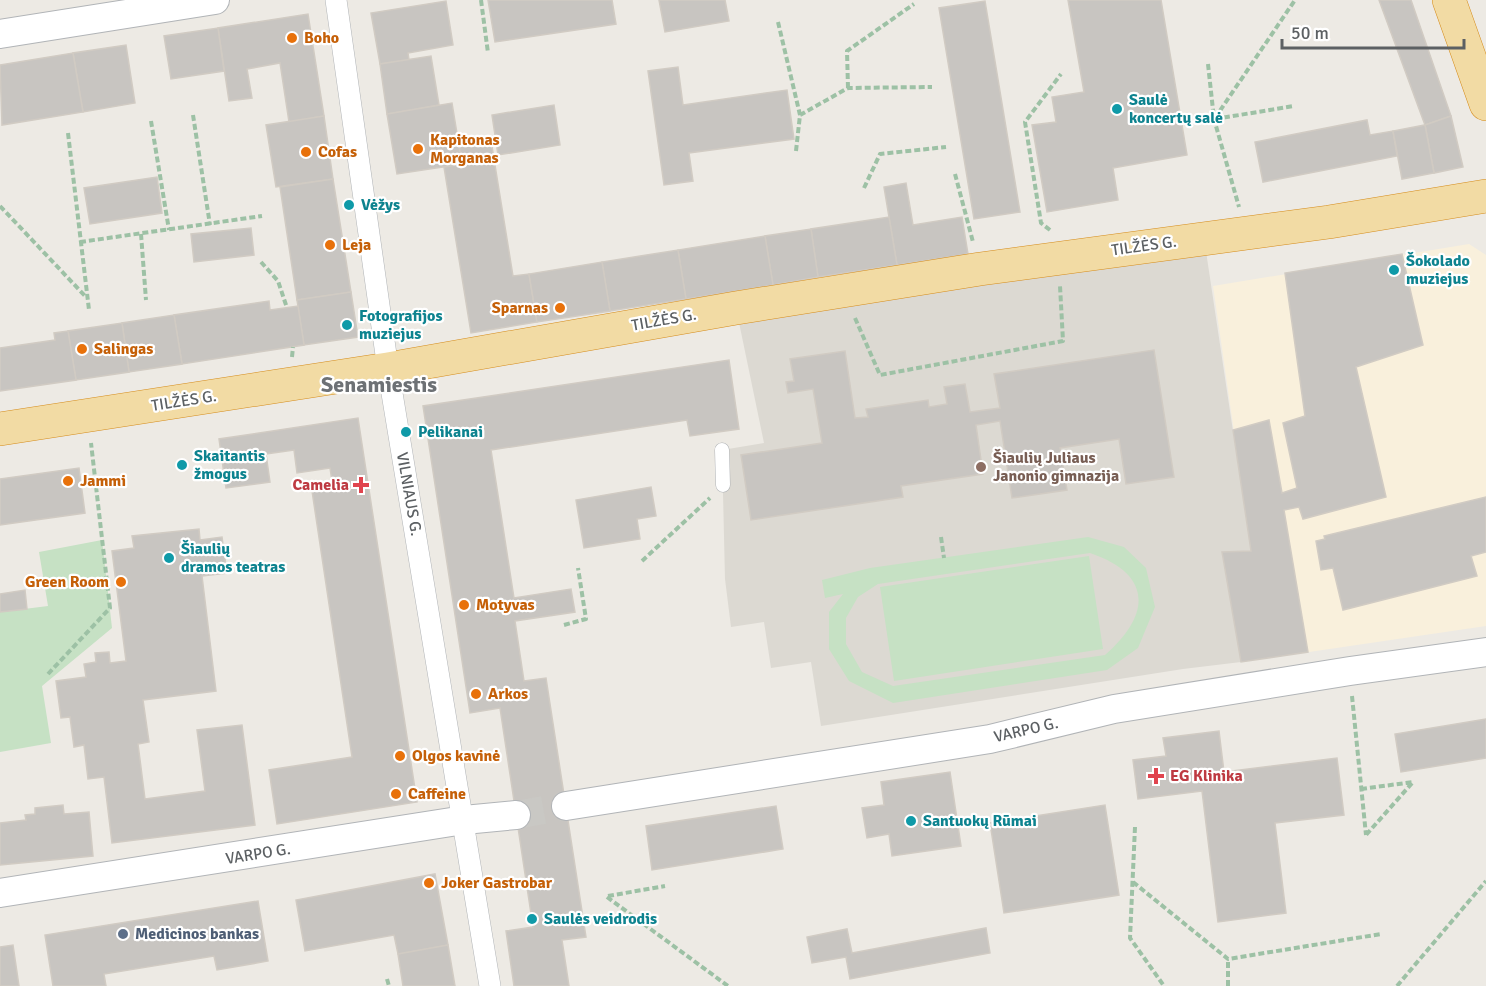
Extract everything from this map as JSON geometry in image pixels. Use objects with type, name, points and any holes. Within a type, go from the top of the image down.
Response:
[{"type":"highway","points":[[1449,0],[1486,105]]},
{"type":"highway","name":"TILŽĖS G.","points":[[0,429],[388,369],[725,310],[842,293],[980,269],[1055,246],[1329,222],[1486,196]]},
{"type":"highway","name":"TILŽĖS G.","points":[[1329,222],[1362,228],[1397,228],[1486,219]]},
{"type":"street","points":[[0,34],[215,0]]},
{"type":"street","name":"VILNIAUS G.","points":[[336,0],[388,369],[490,986]]},
{"type":"street","name":"VARPO G.","points":[[566,806],[990,739],[1114,709],[1350,671],[1486,652]]},
{"type":"street","name":"VARPO G.","points":[[0,893],[464,820],[516,815]]},
{"type":"lane","points":[[722,450],[723,485]]},
{"type":"path","points":[[481,0],[489,53]]},
{"type":"path","points":[[1214,119],[1295,0]]},
{"type":"path","points":[[848,88],[847,51],[914,4]]},
{"type":"path","points":[[778,22],[800,115],[796,151]]},
{"type":"path","points":[[1208,64],[1214,119],[1238,195]]},
{"type":"path","points":[[842,293],[880,375],[1063,341],[1055,246],[1041,223],[1025,122],[1061,74]]},
{"type":"path","points":[[800,115],[848,88],[933,87]]},
{"type":"path","points":[[1214,119],[1294,106]]},
{"type":"path","points":[[193,115],[210,225]]},
{"type":"path","points":[[152,121],[169,230]]},
{"type":"path","points":[[68,133],[88,310]]},
{"type":"path","points":[[864,188],[880,154],[946,147]]},
{"type":"path","points":[[954,174],[980,269]]},
{"type":"path","points":[[0,206],[86,297]]},
{"type":"path","points":[[80,242],[262,216]]},
{"type":"path","points":[[141,234],[146,300]]},
{"type":"path","points":[[261,262],[278,281],[287,308]]},
{"type":"path","points":[[48,674],[110,608],[88,415]]},
{"type":"path","points":[[642,561],[723,485]]},
{"type":"path","points":[[941,537],[944,558]]},
{"type":"path","points":[[564,625],[586,619],[578,568]]},
{"type":"path","points":[[1350,671],[1361,789],[1366,835],[1413,782],[1361,789]]},
{"type":"path","points":[[1135,827],[1130,938],[1164,986]]},
{"type":"path","points":[[1397,986],[1486,881]]},
{"type":"path","points":[[1133,882],[1228,959],[1381,934]]},
{"type":"path","points":[[665,886],[607,897],[728,986]]},
{"type":"path","points":[[1228,959],[1228,986]]},
{"type":"path","points":[[387,979],[389,986]]},
{"type":"shaded area","name":"Šiaulių Juliaus Janonio gimnazija","points":[[1204,238],[1251,551],[1222,553],[1241,662],[1183,669],[821,726],[811,662],[771,668],[764,622],[731,627],[725,579],[722,450],[764,443],[736,308]]},
{"type":"shaded area","points":[[1469,244],[1486,255],[1486,626],[1241,662],[1222,552],[1251,550],[1213,286]]},
{"type":"green space","points":[[1088,537],[1124,547],[1146,568],[1155,607],[1138,648],[1107,670],[893,703],[849,681],[829,649],[829,612],[843,594],[825,598],[822,580],[870,568]],"holes":[[[1090,553],[1125,572],[1134,584],[1138,596],[1137,610],[1131,625],[1105,655],[893,686],[862,672],[846,644],[846,618],[858,597],[878,584]]]},
{"type":"green space","points":[[102,540],[112,628],[42,686],[51,743],[0,752],[0,612],[48,606],[39,552]]},
{"type":"green space","points":[[1089,556],[1103,649],[894,681],[880,587]]},
{"type":"building","points":[[488,0],[612,0],[616,24],[495,42]]},
{"type":"building","points":[[659,0],[725,0],[729,21],[665,32]]},
{"type":"building","name":"Saulė koncertų salė","points":[[1068,0],[1161,0],[1187,155],[1113,168],[1118,200],[1047,212],[1032,125],[1056,122],[1052,97],[1084,92]]},
{"type":"building","points":[[1379,0],[1411,0],[1451,116],[1425,125]]},
{"type":"building","points":[[446,1],[453,45],[408,53],[409,60],[380,64],[371,13]]},
{"type":"building","points":[[985,1],[1020,212],[974,219],[939,8]]},
{"type":"building","points":[[308,14],[324,116],[289,122],[280,63],[247,69],[252,98],[229,101],[218,28]]},
{"type":"building","points":[[218,28],[224,71],[171,79],[164,36]]},
{"type":"building","points":[[126,45],[135,103],[83,112],[73,53]]},
{"type":"building","points":[[73,53],[83,112],[2,125],[0,65]]},
{"type":"building","points":[[431,56],[439,105],[387,114],[380,64]]},
{"type":"building","points":[[678,67],[683,105],[787,90],[794,139],[689,153],[693,181],[664,185],[648,71]]},
{"type":"building","points":[[452,103],[462,164],[397,174],[387,114]]},
{"type":"building","points":[[554,105],[560,145],[498,155],[492,115]]},
{"type":"building","points":[[324,116],[333,179],[276,187],[266,125]]},
{"type":"building","points":[[1451,116],[1463,167],[1434,173],[1425,125]]},
{"type":"building","points":[[1367,120],[1370,135],[1393,131],[1397,156],[1263,182],[1255,142]]},
{"type":"building","points":[[1425,125],[1434,173],[1402,179],[1393,131]]},
{"type":"building","points":[[491,140],[494,159],[462,164],[459,145]]},
{"type":"building","points":[[494,159],[513,276],[529,274],[537,322],[471,333],[444,167]]},
{"type":"building","points":[[157,177],[162,213],[90,224],[84,188]]},
{"type":"building","points":[[333,179],[351,292],[297,300],[280,187]]},
{"type":"building","points":[[906,183],[913,225],[962,217],[968,254],[897,265],[884,187]]},
{"type":"building","points":[[889,217],[897,265],[818,277],[811,229]]},
{"type":"building","points":[[251,228],[254,255],[194,262],[191,234]]},
{"type":"building","points":[[811,229],[818,277],[773,285],[765,236]]},
{"type":"building","points":[[765,236],[773,285],[686,299],[678,250]]},
{"type":"building","points":[[678,250],[686,299],[610,311],[602,262]]},
{"type":"building","points":[[1402,254],[1423,345],[1356,367],[1386,497],[1303,519],[1299,507],[1284,510],[1308,652],[1241,662],[1222,552],[1251,551],[1233,430],[1269,420],[1282,493],[1297,488],[1283,423],[1305,416],[1285,273]]},
{"type":"building","points":[[602,262],[610,311],[537,322],[529,274]]},
{"type":"building","points":[[351,292],[358,337],[304,345],[297,300]]},
{"type":"building","points":[[269,301],[270,310],[298,306],[304,345],[182,364],[174,315]]},
{"type":"building","points":[[174,315],[182,364],[129,372],[122,323]]},
{"type":"building","points":[[122,323],[129,372],[76,380],[68,331]]},
{"type":"building","points":[[68,331],[76,380],[0,391],[0,348],[55,340],[54,333]]},
{"type":"building","points":[[1154,350],[1174,477],[1126,484],[1119,439],[1060,448],[1067,490],[1012,498],[1000,421],[976,425],[983,474],[901,486],[903,497],[751,520],[741,455],[822,443],[813,389],[788,393],[786,382],[794,381],[790,359],[845,351],[855,418],[868,417],[866,409],[928,400],[929,407],[947,404],[944,387],[965,384],[970,412],[1000,408],[994,374]]},
{"type":"building","points":[[729,360],[739,429],[690,436],[687,420],[491,450],[514,598],[571,589],[575,612],[515,621],[524,681],[546,678],[586,937],[562,940],[569,986],[514,986],[506,931],[533,927],[500,708],[470,713],[423,406]]},
{"type":"building","points":[[358,418],[417,802],[277,824],[269,770],[352,757],[312,491],[333,488],[330,468],[297,473],[294,450],[266,454],[270,482],[226,488],[219,439]]},
{"type":"building","points":[[79,468],[85,513],[0,525],[0,479]]},
{"type":"building","points":[[651,487],[656,516],[637,519],[640,539],[584,548],[576,500]]},
{"type":"building","points":[[1486,497],[1486,552],[1471,556],[1477,576],[1343,610],[1333,568],[1321,570],[1316,541],[1325,539],[1324,536]]},
{"type":"building","points":[[199,529],[200,540],[222,537],[227,573],[202,576],[216,691],[143,700],[149,742],[138,744],[145,799],[205,791],[197,730],[242,725],[255,825],[112,843],[104,777],[88,779],[84,745],[74,747],[70,717],[61,718],[56,681],[86,677],[84,664],[96,662],[95,653],[109,652],[110,663],[126,661],[112,551],[134,548],[132,536]]},
{"type":"building","points":[[25,590],[27,609],[0,612],[0,594]]},
{"type":"building","points":[[1486,719],[1486,758],[1401,772],[1395,734]]},
{"type":"building","points":[[1219,731],[1224,772],[1337,758],[1344,815],[1275,823],[1286,913],[1218,922],[1202,791],[1138,799],[1133,760],[1166,756],[1163,738]]},
{"type":"building","name":"Santuokų Rūmai","points":[[950,772],[961,846],[892,856],[889,834],[867,838],[862,808],[884,805],[881,782]]},
{"type":"building","points":[[63,805],[64,814],[89,812],[93,856],[0,865],[0,823],[26,820],[25,815],[35,814],[35,808]]},
{"type":"building","points":[[1105,805],[1119,895],[1004,913],[990,823]]},
{"type":"building","points":[[776,806],[783,849],[652,870],[646,826]]},
{"type":"building","points":[[435,874],[448,945],[398,954],[394,935],[305,951],[296,900]]},
{"type":"building","points":[[258,901],[268,961],[217,970],[214,956],[104,974],[106,986],[53,986],[45,935]]},
{"type":"building","points":[[986,928],[990,953],[850,979],[846,957],[812,963],[807,937],[847,929],[852,953]]},
{"type":"building","points":[[13,945],[19,986],[0,986],[0,947]]},
{"type":"building","points":[[448,945],[455,986],[403,986],[398,954]]},
{"type":"tunnel","points":[[516,815],[566,806]]},
{"type":"place","name":"Boho","points":[[292,38]]},
{"type":"place","name":"Saulė koncertų salė","points":[[1117,109]]},
{"type":"place","name":"Kapitonas Morganas","points":[[418,149]]},
{"type":"place","name":"Cofas","points":[[306,152]]},
{"type":"place","name":"Vėžys","points":[[349,205]]},
{"type":"place","name":"Leja","points":[[330,245]]},
{"type":"place","name":"Šokolado muziejus","points":[[1394,270]]},
{"type":"place","name":"Sparnas","points":[[560,308]]},
{"type":"place","name":"Fotografijos muziejus","points":[[347,325]]},
{"type":"place","name":"Salingas","points":[[82,349]]},
{"type":"place","name":"Pelikanai","points":[[406,432]]},
{"type":"place","name":"Skaitantis žmogus","points":[[182,465]]},
{"type":"place","name":"Šiaulių Juliaus Janonio gimnazija","points":[[981,467]]},
{"type":"place","name":"Jammi","points":[[68,481]]},
{"type":"place","name":"Camelia","points":[[361,485]]},
{"type":"place","name":"Šiaulių dramos teatras","points":[[169,558]]},
{"type":"place","name":"Green Room","points":[[121,582]]},
{"type":"place","name":"Motyvas","points":[[464,605]]},
{"type":"place","name":"Arkos","points":[[476,694]]},
{"type":"place","name":"Olgos kavinė","points":[[400,756]]},
{"type":"place","name":"EG Klinika","points":[[1156,776]]},
{"type":"place","name":"Caffeine","points":[[396,794]]},
{"type":"place","name":"Santuokų Rūmai","points":[[911,821]]},
{"type":"place","name":"Joker Gastrobar","points":[[429,883]]},
{"type":"place","name":"Saulės veidrodis","points":[[532,919]]},
{"type":"place","name":"Medicinos bankas","points":[[123,934]]},
{"type":"district","name":"Senamiestis","points":[[379,384]]}]
